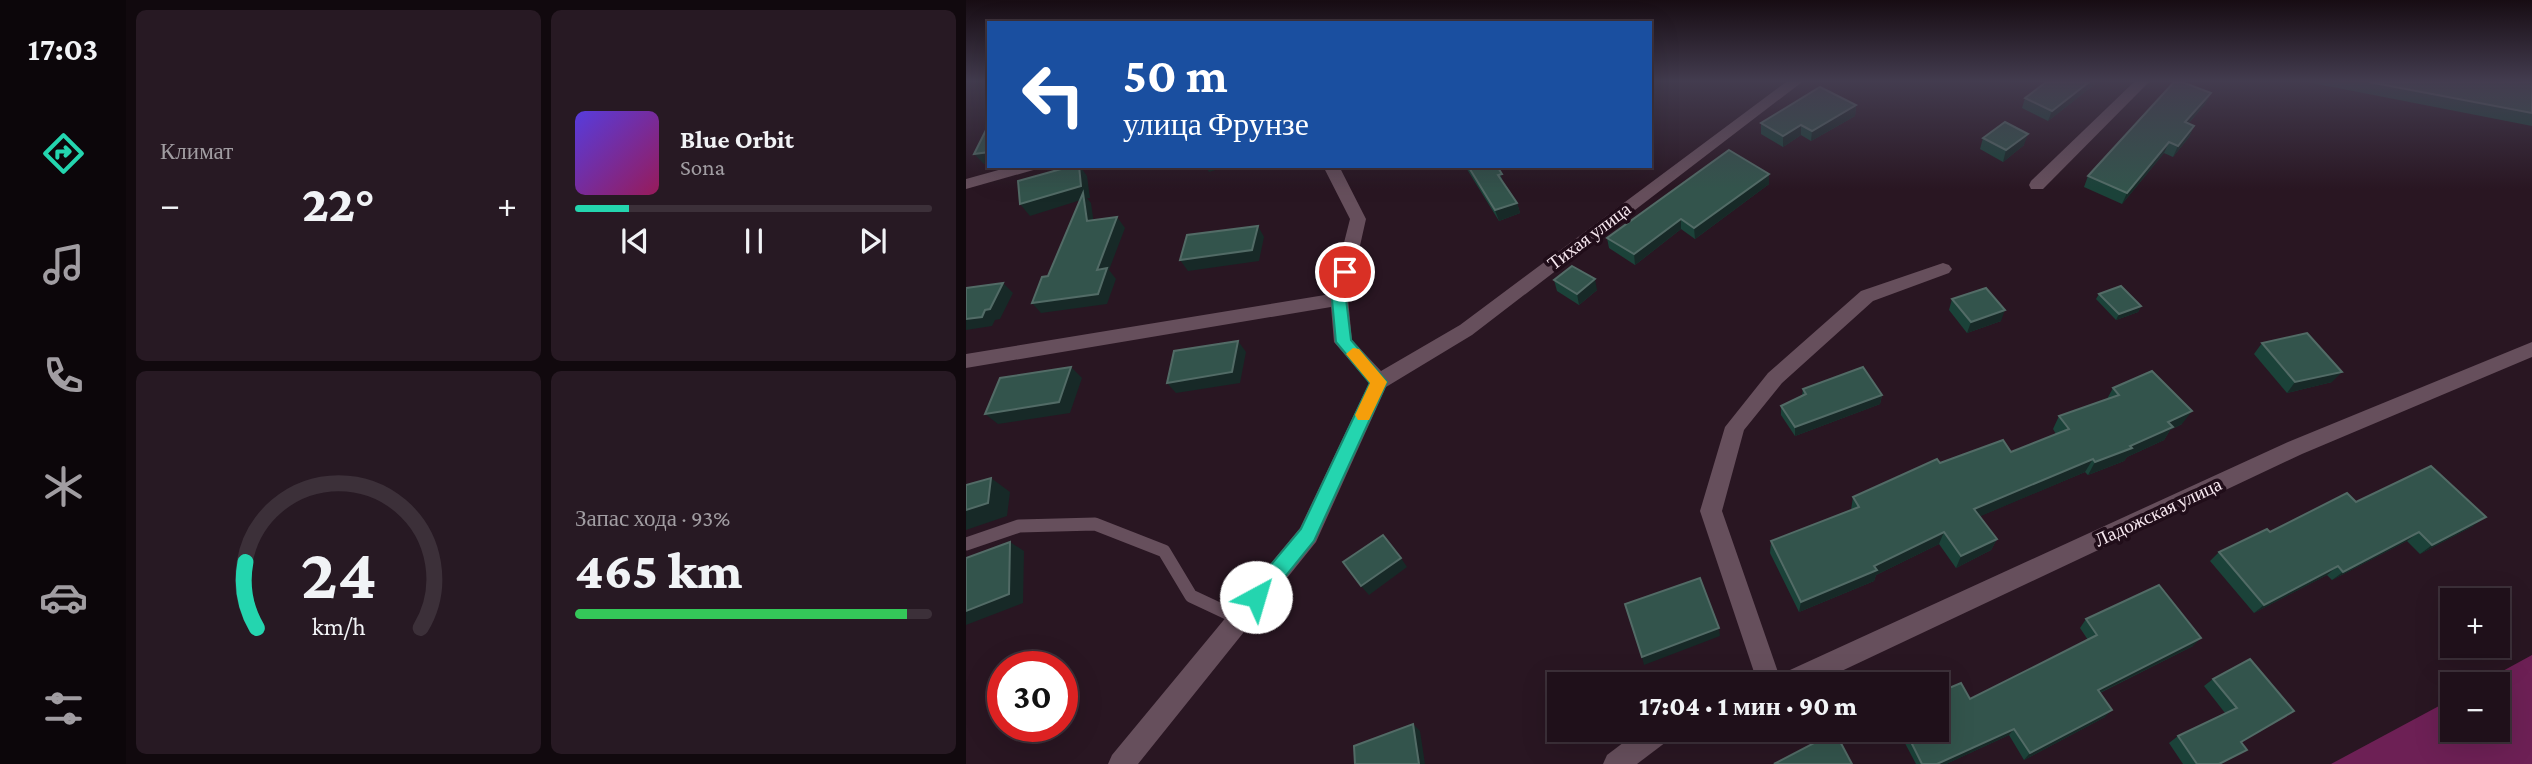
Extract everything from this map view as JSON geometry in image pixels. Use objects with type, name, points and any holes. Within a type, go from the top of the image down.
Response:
[{"type":"street","name":"Тихая улица","points":[[1379,382],[1466,330],[1748,118]]},
{"type":"street","points":[[2037,185],[2106,118]]},
{"type":"street","points":[[966,184],[1025,168]]},
{"type":"street","points":[[1121,764],[1308,535],[1379,382],[1343,342],[1339,299],[1358,219],[1332,168]]},
{"type":"street","points":[[1766,672],[1711,511],[1735,427],[1775,378],[1867,296],[1943,269]]},
{"type":"street","points":[[966,361],[1339,299]]},
{"type":"street","name":"Ладожская улица","points":[[1813,672],[2295,448],[2532,349]]},
{"type":"street","points":[[1616,764],[1645,742]]},
{"type":"lane","points":[[966,544],[1018,526],[1095,524],[1164,551],[1191,596],[1238,618]]},
{"type":"shaded area","points":[[2532,655],[2532,764],[2331,764],[2440,705],[2440,742],[2510,742],[2510,672],[2501,672]]},
{"type":"building","points":[[1770,118],[1835,118],[1812,131],[1801,125],[1783,136],[1761,123]]},
{"type":"building","points":[[2141,118],[2189,118],[2185,122],[2194,126],[2178,146],[2169,142],[2127,193],[2088,176]]},
{"type":"building","points":[[2005,122],[2028,134],[2006,150],[1983,138]]},
{"type":"building","points":[[987,128],[987,152],[974,154]]},
{"type":"building","points":[[1729,150],[1769,174],[1694,228],[1681,219],[1634,254],[1607,238]]},
{"type":"building","points":[[1065,168],[1079,168],[1081,186],[1020,204],[1018,181]]},
{"type":"building","points":[[1469,168],[1498,168],[1502,174],[1498,175],[1517,203],[1495,210]]},
{"type":"building","points":[[1083,193],[1087,221],[1117,217],[1097,270],[1107,268],[1098,294],[1032,303],[1042,277],[1048,276]]},
{"type":"building","points":[[1258,226],[1252,250],[1180,260],[1187,235]]},
{"type":"building","points":[[1572,266],[1595,279],[1577,294],[1554,280]]},
{"type":"building","points":[[1003,283],[990,309],[985,310],[982,317],[966,319],[966,288]]},
{"type":"building","points":[[2121,286],[2141,306],[2119,314],[2099,294]]},
{"type":"building","points":[[1986,288],[2005,310],[1971,322],[1952,299]]},
{"type":"building","points":[[2307,333],[2342,372],[2295,382],[2262,343]]},
{"type":"building","points":[[1238,341],[1232,372],[1167,383],[1174,351]]},
{"type":"building","points":[[1071,367],[1059,402],[985,414],[1000,378]]},
{"type":"building","points":[[1863,367],[1882,395],[1795,427],[1781,406],[1806,394],[1803,389]]},
{"type":"building","points":[[2152,371],[2192,411],[2168,422],[2173,427],[2130,446],[2132,448],[2095,462],[2093,459],[1974,509],[1997,539],[1961,556],[1944,532],[1874,566],[1877,570],[1801,602],[1771,541],[1859,507],[1853,497],[1937,459],[1940,463],[2003,440],[2011,452],[2069,429],[2059,416],[2119,395],[2113,388]]},
{"type":"building","points":[[2431,466],[2486,517],[2432,545],[2419,532],[2343,572],[2338,566],[2264,605],[2219,552],[2267,529],[2270,532],[2347,493],[2356,502]]},
{"type":"building","points":[[991,478],[988,503],[966,510],[966,485]]},
{"type":"building","points":[[1383,535],[1401,558],[1361,586],[1343,562]]},
{"type":"building","points":[[1010,542],[1009,594],[966,611],[966,558]]},
{"type":"building","points":[[1700,578],[1719,628],[1642,657],[1625,604]]},
{"type":"building","points":[[2159,585],[2201,638],[2098,690],[2112,710],[2030,753],[2014,729],[1937,764],[1922,764],[1911,742],[1949,742],[1949,688],[1961,683],[1970,699],[2097,635],[2086,619]]},
{"type":"building","points":[[2250,659],[2294,711],[2241,742],[2247,750],[2219,764],[2197,764],[2178,736],[2237,708],[2213,679]]},
{"type":"building","points":[[1413,724],[1419,764],[1355,764],[1354,746]]},
{"type":"building","points":[[1816,742],[1840,742],[1852,764],[1774,764]]},
{"type":"slow traffic","points":[[1353,354],[1379,382],[1364,415]]},
{"type":"route","points":[[1256,597],[1308,535],[1379,382],[1343,342],[1339,299],[1345,272]]}]
